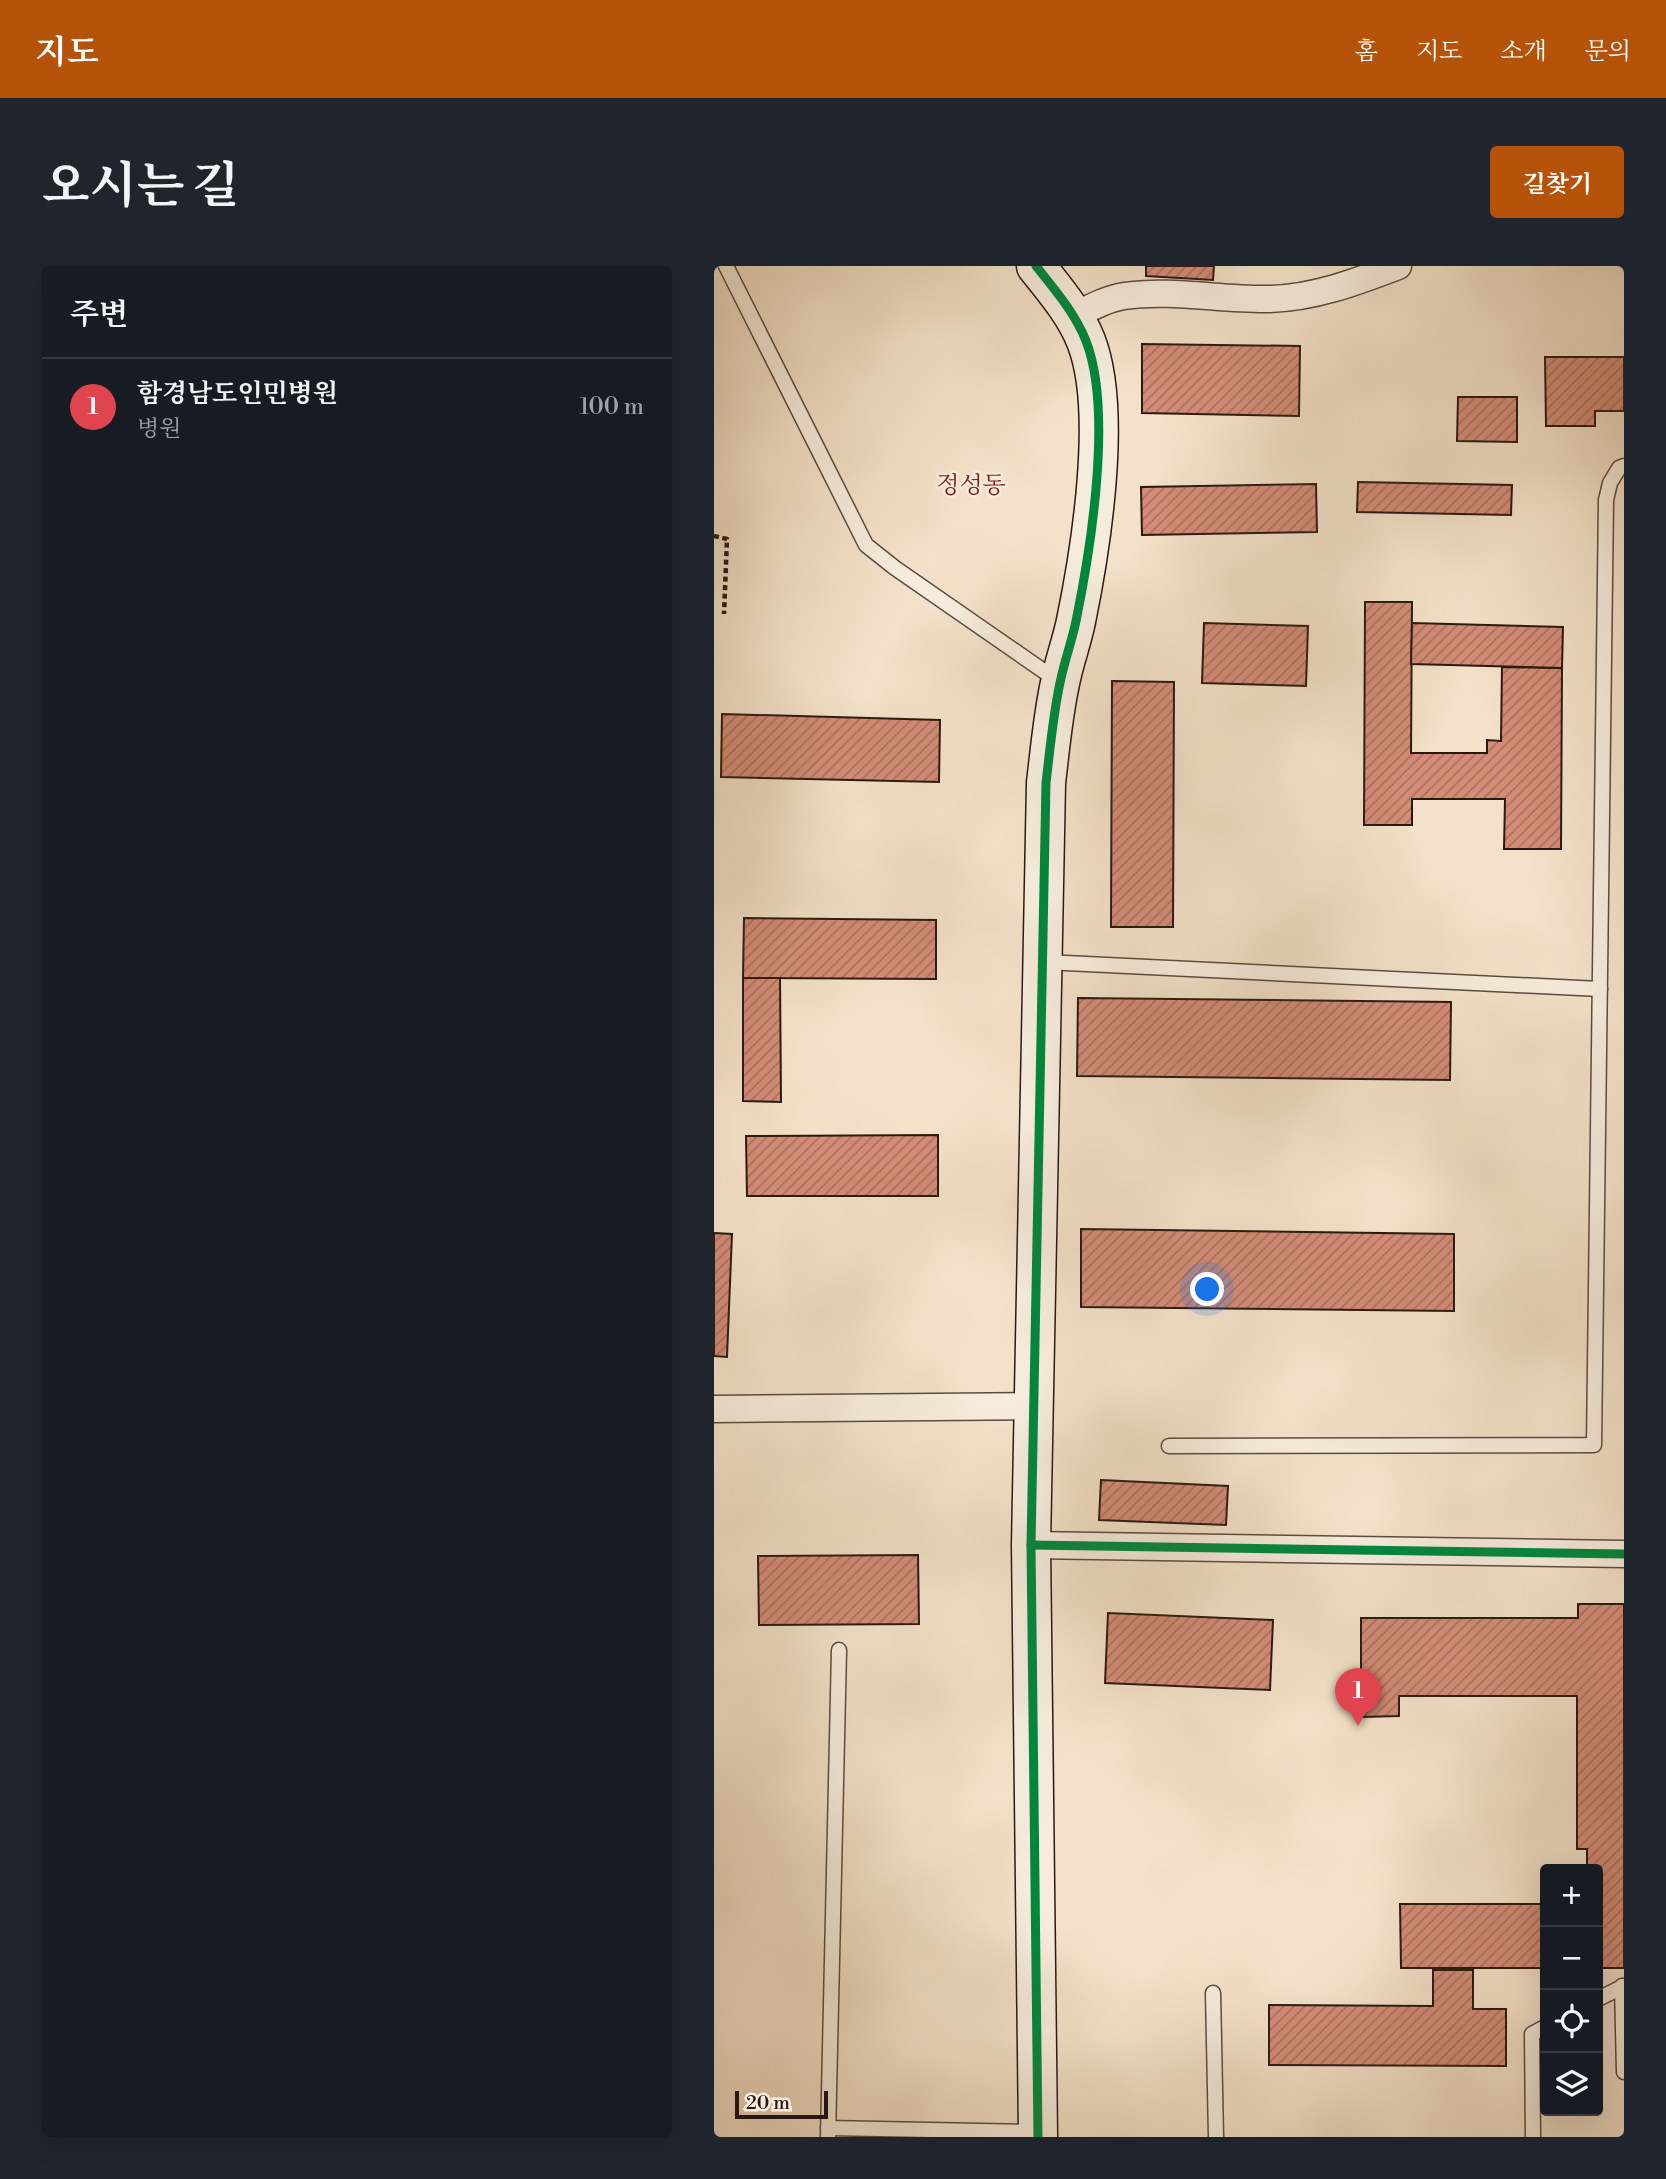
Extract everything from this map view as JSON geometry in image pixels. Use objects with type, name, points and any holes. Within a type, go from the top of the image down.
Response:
[{"type":"street","points":[[1036,266],[1074,316],[1087,343],[1096,379],[1096,473],[1076,621],[1060,682],[1046,783],[1031,1545],[1038,2134]]},
{"type":"street","points":[[1074,316],[1106,301],[1133,295],[1270,299],[1301,296],[1346,286],[1398,266]]},
{"type":"street","points":[[714,1409],[1032,1406]]},
{"type":"street","points":[[1031,1545],[1624,1554]]},
{"type":"lane","points":[[726,266],[866,545],[1060,682]]},
{"type":"lane","points":[[1169,1446],[1594,1445],[1606,500],[1610,483],[1619,468],[1624,466]]},
{"type":"lane","points":[[1042,961],[1600,989]]},
{"type":"lane","points":[[839,1650],[828,2132],[1038,2134]]},
{"type":"lane","points":[[1603,1996],[1623,1986],[1624,2072]]},
{"type":"lane","points":[[1213,1993],[1216,2137]]},
{"type":"lane","points":[[1533,2137],[1532,2034],[1540,2030]]},
{"type":"path","points":[[714,536],[727,539],[724,614]]},
{"type":"building","points":[[1146,266],[1214,266],[1213,280],[1146,276]]},
{"type":"building","points":[[1142,344],[1300,346],[1299,416],[1142,413]]},
{"type":"building","points":[[1545,357],[1624,357],[1624,411],[1595,411],[1595,426],[1546,426]]},
{"type":"building","points":[[1458,397],[1517,397],[1517,442],[1457,441]]},
{"type":"building","points":[[1358,482],[1512,485],[1511,515],[1357,512]]},
{"type":"building","points":[[1316,484],[1317,532],[1142,535],[1141,487]]},
{"type":"building","points":[[1365,602],[1412,602],[1411,753],[1487,753],[1487,740],[1501,741],[1502,667],[1562,668],[1561,849],[1504,849],[1505,799],[1412,799],[1412,825],[1364,825]]},
{"type":"building","points":[[1204,623],[1308,626],[1306,686],[1202,683]]},
{"type":"building","points":[[1412,623],[1563,627],[1562,668],[1411,664]]},
{"type":"building","points":[[1112,681],[1174,682],[1173,927],[1111,927]]},
{"type":"building","points":[[722,714],[940,720],[939,782],[721,777]]},
{"type":"building","points":[[744,918],[936,920],[936,979],[743,978]]},
{"type":"building","points":[[743,978],[780,978],[781,1102],[743,1101]]},
{"type":"building","points":[[1078,998],[1451,1002],[1450,1080],[1077,1076]]},
{"type":"building","points":[[938,1135],[938,1196],[747,1196],[746,1136]]},
{"type":"building","points":[[1081,1229],[1454,1234],[1454,1311],[1081,1307]]},
{"type":"building","points":[[714,1233],[732,1234],[727,1357],[714,1356]]},
{"type":"building","points":[[1101,1480],[1228,1486],[1226,1525],[1099,1520]]},
{"type":"building","points":[[918,1555],[919,1624],[759,1625],[758,1556]]},
{"type":"building","points":[[1578,1604],[1624,1604],[1624,1968],[1603,1968],[1603,1864],[1587,1864],[1587,1849],[1577,1849],[1577,1696],[1399,1696],[1399,1716],[1361,1717],[1361,1618],[1578,1618]]},
{"type":"building","points":[[1108,1613],[1273,1620],[1270,1690],[1105,1683]]},
{"type":"building","points":[[1400,1904],[1540,1904],[1540,1968],[1401,1968]]},
{"type":"building","points":[[1433,1970],[1473,1970],[1473,2009],[1506,2009],[1506,2066],[1269,2065],[1269,2005],[1433,2006]]},
{"type":"cycle path","points":[[1036,266],[1070,311],[1086,341],[1094,370],[1099,441],[1088,556],[1058,695],[1046,783],[1031,1545],[1038,2137]]},
{"type":"cycle path","points":[[1031,1545],[1624,1554]]},
{"type":"place","name":"함경남도인민병원","points":[[1358,1726]]},
{"type":"district","name":"정성동","points":[[971,485]]}]
